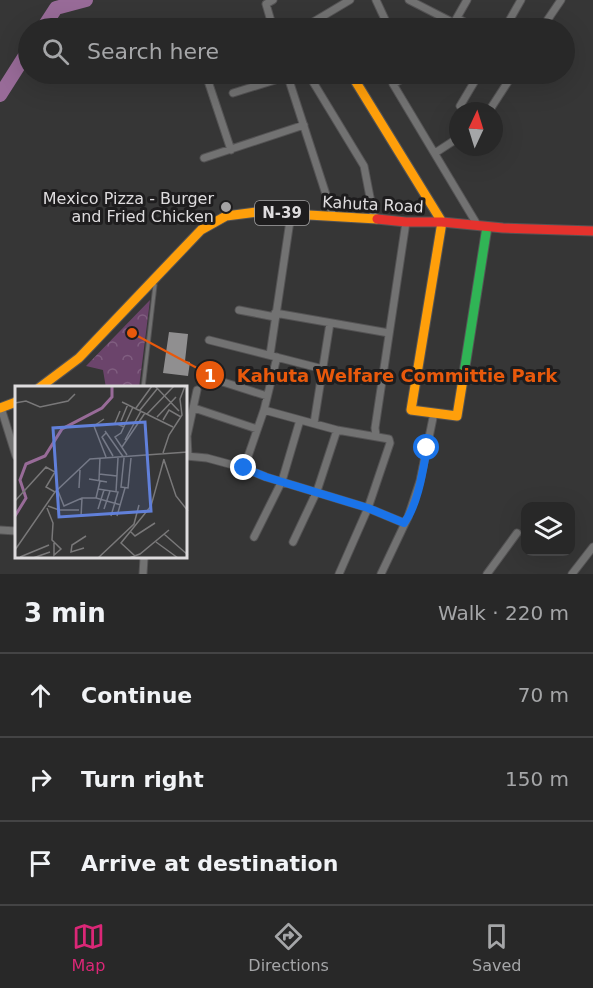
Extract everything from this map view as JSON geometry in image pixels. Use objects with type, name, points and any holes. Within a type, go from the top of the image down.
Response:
[{"type":"main road","points":[[357,84],[442,222],[411,410],[457,416],[483,226]]},
{"type":"main road","name":"Kahuta Road","points":[[46,386],[79,358],[201,230],[226,216],[257,212],[593,231]]},
{"type":"main road","points":[[1,408],[15,402]]},
{"type":"street","points":[[270,18],[266,4],[273,0]]},
{"type":"street","points":[[320,18],[350,0]]},
{"type":"street","points":[[376,0],[384,18]]},
{"type":"street","points":[[409,0],[444,18]]},
{"type":"street","points":[[457,18],[467,0]]},
{"type":"street","points":[[511,18],[521,0]]},
{"type":"street","points":[[549,18],[561,0]]},
{"type":"street","points":[[209,84],[231,150]]},
{"type":"street","points":[[233,93],[260,84]]},
{"type":"street","points":[[291,84],[333,216]]},
{"type":"street","points":[[313,84],[364,166],[374,218]]},
{"type":"street","points":[[393,84],[483,226]]},
{"type":"street","points":[[462,102],[473,84]]},
{"type":"street","points":[[495,102],[507,84]]},
{"type":"street","points":[[204,158],[304,125]]},
{"type":"street","points":[[435,153],[449,144]]},
{"type":"street","points":[[244,468],[267,396],[274,356],[275,315],[291,214]]},
{"type":"street","points":[[376,435],[375,428],[406,222]]},
{"type":"street","points":[[239,310],[389,333]]},
{"type":"street","points":[[314,423],[330,323]]},
{"type":"street","points":[[209,340],[323,369]]},
{"type":"street","points":[[204,376],[267,396]]},
{"type":"street","points":[[188,432],[197,390]]},
{"type":"street","points":[[1,408],[15,453]]},
{"type":"street","points":[[194,408],[257,429]]},
{"type":"street","points":[[264,410],[337,430],[389,439],[390,442],[368,508],[339,574]]},
{"type":"street","points":[[381,574],[408,517],[420,481],[434,413]]},
{"type":"street","points":[[254,537],[282,482],[300,420]]},
{"type":"street","points":[[293,542],[317,491],[337,430]]},
{"type":"street","points":[[188,456],[207,458],[244,468],[368,508],[404,523]]},
{"type":"street","points":[[0,530],[15,531]]},
{"type":"street","points":[[487,574],[517,533]]},
{"type":"street","points":[[572,574],[593,547]]},
{"type":"street","points":[[143,574],[144,559]]},
{"type":"lane","points":[[143,386],[155,291],[152,281]]},
{"type":"green space","points":[[150,300],[139,386],[106,386],[103,370],[86,366]]},
{"type":"building","points":[[169,332],[188,334],[185,361],[190,362],[188,376],[163,373]]},
{"type":"waterway","points":[[50,18],[56,8],[86,0]]},
{"type":"waterway","points":[[0,95],[18,67]]},
{"type":"traffic: fast","points":[[464,373],[487,227]]},
{"type":"traffic: slow","points":[[357,84],[442,222],[411,410],[457,416],[464,373]]},
{"type":"traffic: slow","points":[[42,386],[79,358],[201,230],[226,216],[257,212],[377,219]]},
{"type":"traffic: slow","points":[[0,408],[15,402]]},
{"type":"traffic: jam","points":[[377,219],[503,228],[593,231]]},
{"type":"place","name":"Mexico Pizza - Burger and Fried Chicken","points":[[226,207]]},
{"type":"place","name":"Kahuta Welfare Committie Park","points":[[132,333]]},
{"type":"route","points":[[244,468],[266,477],[368,508],[404,523],[420,481],[427,448]]}]
